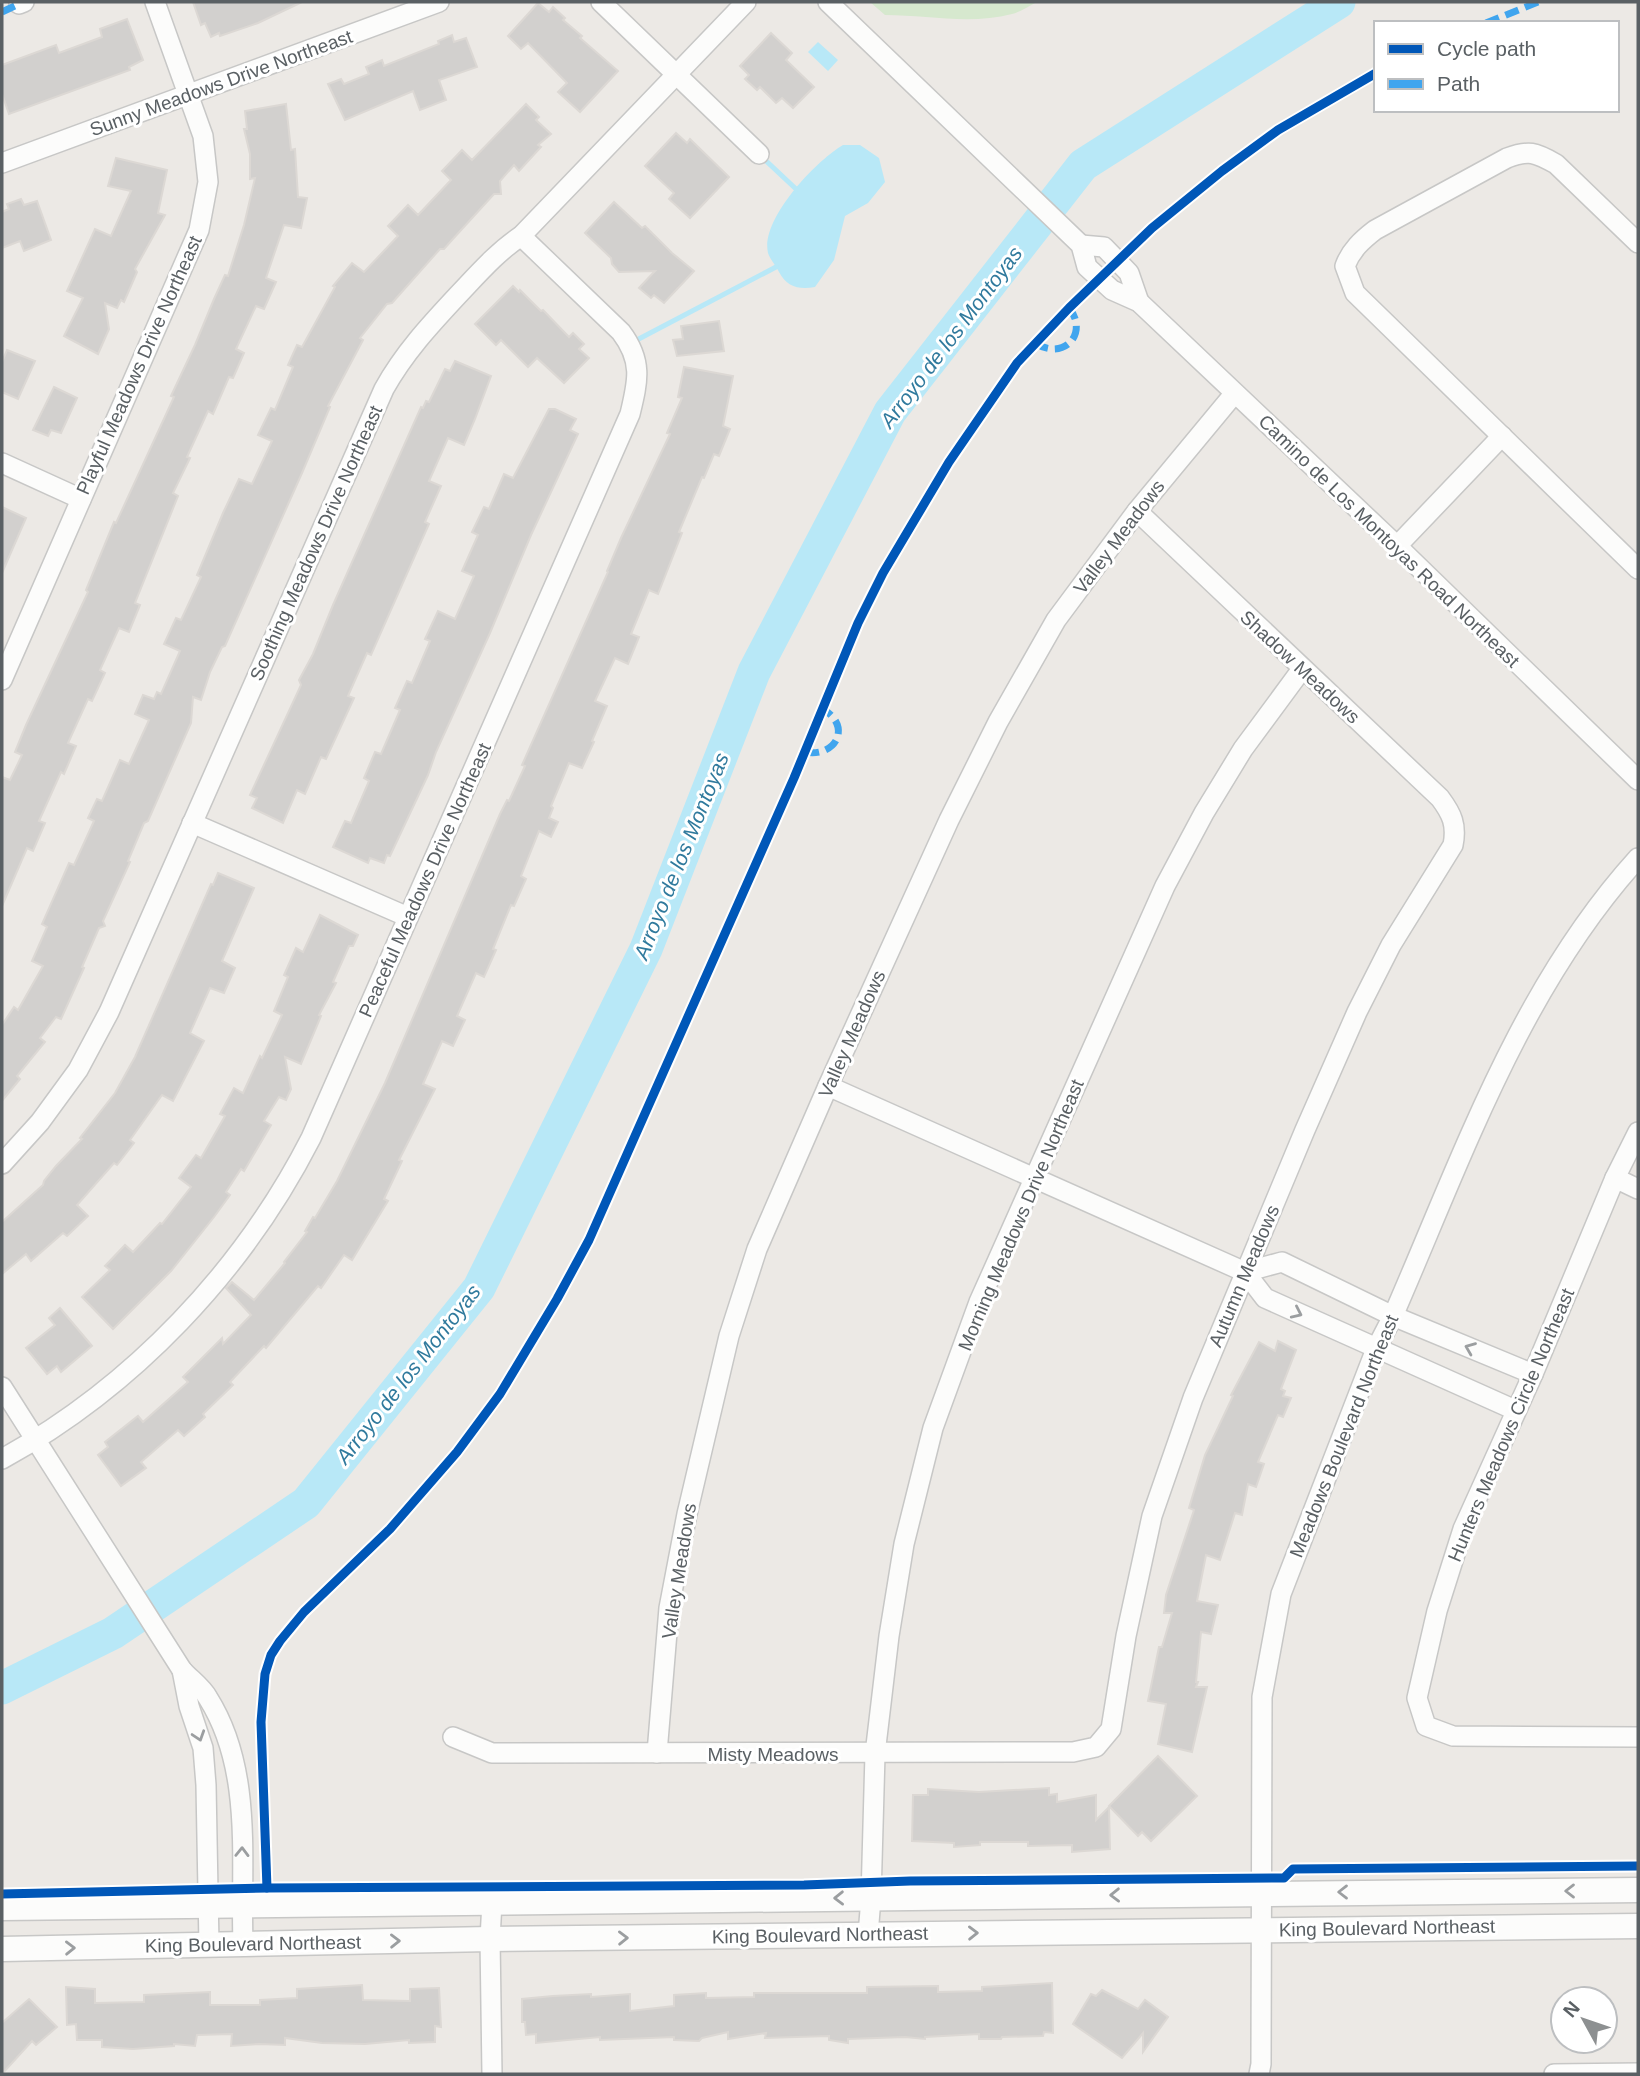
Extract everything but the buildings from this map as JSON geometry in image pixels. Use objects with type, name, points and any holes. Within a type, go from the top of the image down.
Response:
[{"type":"street","name":"Playful Meadows Drive Northeast","points":[[2,680],[199,230],[208,182],[203,136],[155,2]]},
{"type":"street","name":"Sunny Meadows Drive Northeast","points":[[2,163],[439,2]]},
{"type":"street","points":[[601,2],[759,154]]},
{"type":"street","name":"Soothing Meadows Drive Northeast","points":[[2,1164],[40,1122],[78,1070],[109,1012],[384,389],[401,360],[417,338],[500,250],[521,236],[746,2]]},
{"type":"street","name":"Camino de Los Montoyas Road Northeast","points":[[828,2],[1077,240],[1104,247],[1129,273],[1139,302],[1397,546],[1638,780]]},
{"type":"street","points":[[1638,243],[1556,164],[1542,155],[1523,152],[1507,158],[1375,230],[1349,255],[1345,266],[1355,293],[1638,569]]},
{"type":"street","name":"Peaceful Meadows Drive Northeast","points":[[2,1459],[36,1440],[122,1377],[190,1312],[245,1244],[292,1175],[311,1138],[630,414],[638,380],[630,344],[621,332],[521,236]]},
{"type":"street","name":"Valley Meadows","points":[[657,1753],[669,1608],[687,1514],[729,1336],[757,1249],[949,820],[998,722],[1056,620],[1137,511],[1234,394]]},
{"type":"street","points":[[1397,546],[1502,436]]},
{"type":"street","points":[[2,463],[81,499]]},
{"type":"street","name":"Shadow Meadows","points":[[1137,511],[1440,798],[1450,812],[1456,828]]},
{"type":"street","name":"Morning Meadows Drive Northeast","points":[[868,1935],[875,1754],[889,1636],[904,1544],[933,1428],[979,1302],[1165,886],[1204,813],[1243,749],[1302,670]]},
{"type":"street","points":[[192,823],[408,918]]},
{"type":"street","name":"Autumn Meadows","points":[[1096,1747],[1111,1729],[1126,1636],[1152,1516],[1193,1398],[1357,1012],[1391,945],[1453,845],[1456,828]]},
{"type":"street","name":"Meadows Boulevard Northeast","points":[[1258,2074],[1261,2064],[1262,1697],[1280,1594],[1376,1349],[1393,1316],[1509,1050],[1564,955],[1617,881],[1638,858]]},
{"type":"street","points":[[828,1086],[1245,1272],[1265,1298],[1515,1410]]},
{"type":"street","name":"Hunters Meadows Circle Northeast","points":[[1638,1132],[1615,1178],[1533,1374],[1463,1530],[1437,1611],[1418,1698],[1426,1726],[1453,1736],[1638,1737]]},
{"type":"street","points":[[1615,1178],[1638,1189]]},
{"type":"street","points":[[1245,1272],[1282,1262],[1393,1316],[1533,1374]]},
{"type":"street","points":[[2,1387],[177,1662],[207,1696],[222,1725],[235,1768],[243,1817],[243,1944]]},
{"type":"street","points":[[177,1662],[204,1760],[209,1945]]},
{"type":"street","name":"Misty Meadows","points":[[453,1737],[492,1753],[875,1754],[1073,1752],[1096,1747]]},
{"type":"street","name":"King Boulevard Northeast","points":[[2,1908],[1638,1890]]},
{"type":"street","points":[[492,1902],[492,2074]]},
{"type":"street","name":"King Boulevard Northeast","points":[[2,1949],[490,1939],[1638,1926]]},
{"type":"street","points":[[1554,2074],[1638,2073]]},
{"type":"green space","points":[[870,2],[1037,2],[1012,14],[964,19],[885,15]]},
{"type":"water","points":[[818,42],[838,60],[828,71],[808,52]]},
{"type":"water","points":[[843,145],[860,145],[879,158],[885,182],[868,203],[845,216],[834,260],[815,287],[794,286],[782,277],[768,253],[768,239],[773,224],[781,208],[806,177]]},
{"type":"waterway","name":"Arroyo de los Montoyas","points":[[2,1688],[113,1633],[306,1503],[479,1288],[646,949],[754,672],[890,412],[1083,165],[1339,2]]},
{"type":"waterway","points":[[762,157],[796,189]]},
{"type":"waterway","points":[[633,342],[776,267]]},
{"type":"marked path","points":[[1491,21],[1538,2]]},
{"type":"marked path","points":[[2,12],[19,4]]},
{"type":"marked path","points":[[1035,343],[1056,349],[1071,342],[1076,326],[1075,317],[1069,308]]},
{"type":"marked path","points":[[805,752],[825,750],[836,740],[837,724],[823,709]]},
{"type":"cycle path","points":[[267,1888],[261,1722],[265,1674],[271,1655],[304,1612],[390,1529],[457,1452],[500,1394],[557,1299],[589,1240],[794,778],[858,623],[883,573],[949,462],[1017,363],[1069,308],[1152,228],[1278,130],[1374,74]]},
{"type":"cycle path","points":[[2,1894],[267,1888],[804,1885],[910,1881],[1284,1878],[1293,1869],[1638,1866]]}]
